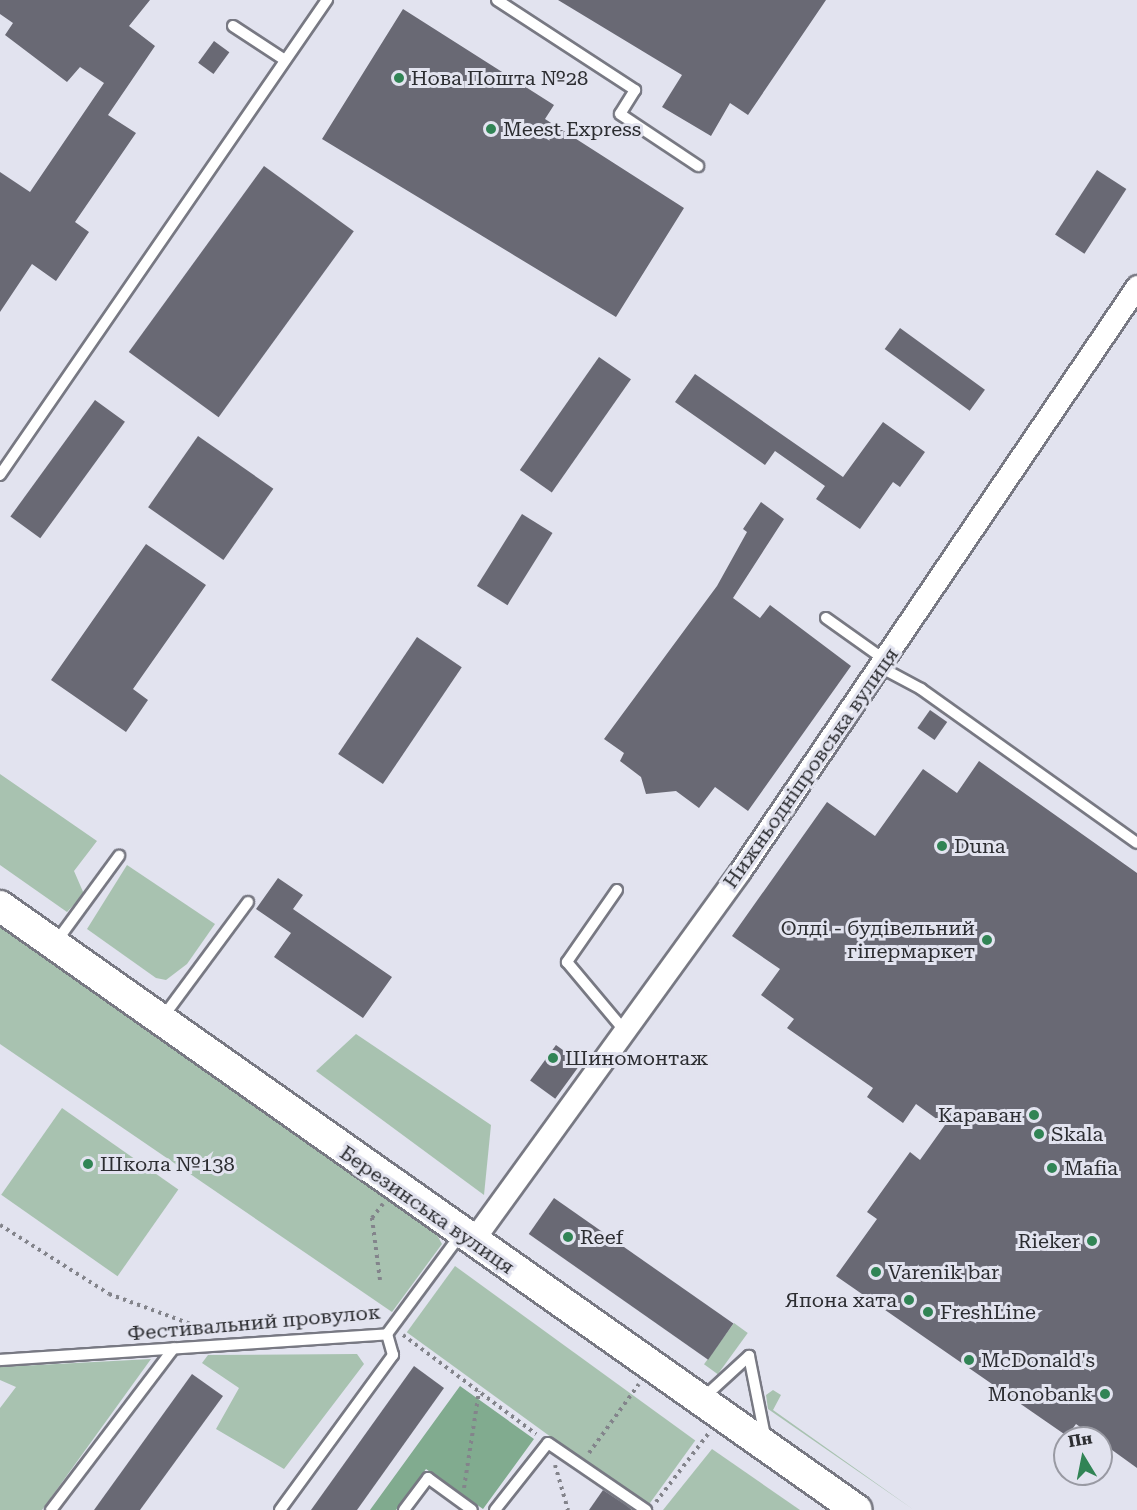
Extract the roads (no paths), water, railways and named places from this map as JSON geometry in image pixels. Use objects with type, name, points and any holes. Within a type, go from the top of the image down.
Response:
[{"type":"street","name":"Нижньодніпровська вулиця","points":[[467,1237],[626,1031],[883,664],[1137,286]]},
{"type":"street","name":"Березинська вулиця","points":[[0,906],[396,1188],[857,1510]]},
{"type":"lane","points":[[0,475],[327,0]]},
{"type":"lane","points":[[497,0],[635,90],[620,114],[698,166]]},
{"type":"lane","points":[[233,26],[285,60]]},
{"type":"lane","points":[[826,618],[883,664],[1137,843]]},
{"type":"lane","points":[[54,945],[119,856]]},
{"type":"lane","points":[[618,890],[567,962],[626,1031]]},
{"type":"lane","points":[[161,1020],[248,902]]},
{"type":"lane","name":"Фестивальний провулок","points":[[0,1360],[387,1334],[467,1237]]},
{"type":"lane","points":[[280,1510],[393,1354],[387,1334]]},
{"type":"lane","points":[[51,1510],[174,1348]]},
{"type":"lane","points":[[712,1407],[748,1356],[761,1429],[775,1451]]},
{"type":"lane","points":[[495,1510],[548,1443],[648,1510]]},
{"type":"lane","points":[[404,1510],[428,1478],[472,1510]]},
{"type":"place","name":"Нова Пошта №28","points":[[399,78]]},
{"type":"place","name":"Meest Express","points":[[491,129]]},
{"type":"place","name":"Duna","points":[[942,846]]},
{"type":"place","name":"Олді - будівельний гіпермаркет","points":[[987,940]]},
{"type":"place","name":"Шиномонтаж","points":[[553,1058]]},
{"type":"place","name":"Караван","points":[[1034,1115]]},
{"type":"place","name":"Skala","points":[[1039,1134]]},
{"type":"place","name":"Школа №138","points":[[88,1164]]},
{"type":"place","name":"Mafia","points":[[1052,1168]]},
{"type":"place","name":"Reef","points":[[568,1237]]},
{"type":"place","name":"Rieker","points":[[1092,1241]]},
{"type":"place","name":"Varenik bar","points":[[876,1272]]},
{"type":"place","name":"Япона хата","points":[[909,1300]]},
{"type":"place","name":"FreshLine","points":[[928,1312]]},
{"type":"place","name":"McDonald's","points":[[969,1360]]},
{"type":"place","name":"Monobank","points":[[1105,1394]]}]
